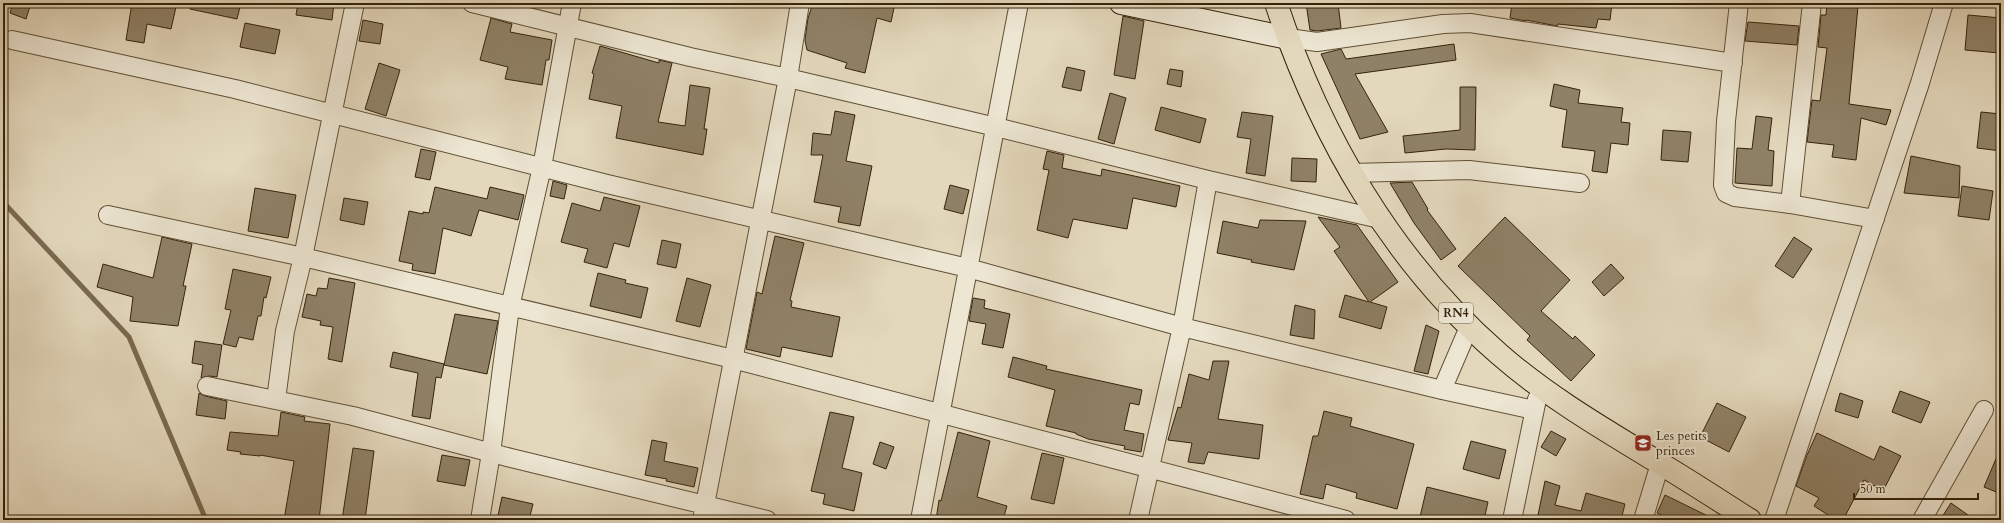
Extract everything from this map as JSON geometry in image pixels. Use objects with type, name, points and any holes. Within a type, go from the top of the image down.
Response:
[{"type":"highway","name":"RN4","points":[[1276,3],[1288,38],[1314,101],[1351,173],[1380,219],[1407,257],[1437,293],[1469,327],[1499,355],[1540,387],[1620,440],[1750,520]]},
{"type":"street","points":[[276,400],[285,331],[355,3]]},
{"type":"street","points":[[472,3],[690,57],[788,78],[996,127],[1208,180],[1380,219]]},
{"type":"street","points":[[480,520],[492,453],[510,307],[542,167],[572,3]]},
{"type":"street","points":[[703,512],[788,78],[800,3]]},
{"type":"street","points":[[920,520],[1019,3]]},
{"type":"street","points":[[1121,3],[1288,38],[1317,42],[1443,24],[1470,23],[1733,63]]},
{"type":"street","points":[[1739,3],[1726,121],[1724,189],[1726,192],[1735,197],[1790,204],[1875,219]]},
{"type":"street","points":[[1790,204],[1812,3]]},
{"type":"street","points":[[1774,520],[1920,83],[1944,3]]},
{"type":"street","points":[[12,40],[235,89],[542,167],[760,220],[968,268],[1182,327],[1442,390],[1534,410]]},
{"type":"street","points":[[1351,173],[1469,170],[1580,183]]},
{"type":"street","points":[[1138,520],[1182,327],[1208,180]]},
{"type":"street","points":[[108,215],[302,257],[733,359],[1346,520]]},
{"type":"street","points":[[1442,390],[1469,327]]},
{"type":"street","points":[[207,386],[353,416],[703,512],[767,520]]},
{"type":"street","points":[[1512,520],[1540,387]]},
{"type":"street","points":[[1922,520],[1984,410]]},
{"type":"street","points":[[1644,520],[1660,464]]},
{"type":"building","points":[[13,3],[31,3],[26,19],[10,13]]},
{"type":"building","points":[[132,3],[157,3],[176,7],[171,29],[147,24],[144,43],[126,40]]},
{"type":"building","points":[[190,3],[241,3],[237,19],[190,9]]},
{"type":"building","points":[[298,3],[334,3],[332,20],[296,15]]},
{"type":"building","points":[[813,3],[895,3],[891,22],[877,18],[865,73],[845,68],[847,63],[807,50],[805,40],[808,18]]},
{"type":"building","points":[[1306,3],[1338,3],[1341,28],[1317,31],[1310,30]]},
{"type":"building","points":[[1512,3],[1612,3],[1610,20],[1598,19],[1596,28],[1558,24],[1557,26],[1510,18]]},
{"type":"building","points":[[1827,3],[1858,6],[1849,104],[1891,110],[1886,125],[1861,118],[1856,160],[1832,157],[1834,145],[1807,142],[1812,100],[1820,101],[1827,48],[1818,47],[1821,15],[1826,15]]},
{"type":"building","points":[[1968,15],[2001,18],[2000,53],[1965,50]]},
{"type":"building","points":[[1123,16],[1144,21],[1135,79],[1114,75]]},
{"type":"building","points":[[491,18],[512,24],[510,32],[552,40],[549,60],[546,60],[542,85],[505,79],[508,67],[480,60]]},
{"type":"building","points":[[363,20],[383,24],[380,44],[359,41]]},
{"type":"building","points":[[1748,22],[1799,26],[1797,45],[1745,41]]},
{"type":"building","points":[[245,23],[280,30],[275,54],[240,47]]},
{"type":"building","points":[[1454,44],[1456,60],[1355,74],[1388,132],[1360,139],[1321,54],[1341,49],[1346,59]]},
{"type":"building","points":[[600,46],[659,63],[659,60],[672,63],[658,122],[685,126],[690,85],[710,88],[704,129],[707,129],[703,155],[616,138],[622,106],[589,99],[594,74],[592,73]]},
{"type":"building","points":[[379,63],[400,70],[386,116],[365,109]]},
{"type":"building","points":[[1067,67],[1085,71],[1081,91],[1062,87]]},
{"type":"building","points":[[1170,69],[1183,71],[1181,87],[1167,84]]},
{"type":"building","points":[[1554,84],[1580,90],[1578,103],[1623,108],[1621,122],[1630,123],[1628,145],[1611,143],[1607,173],[1592,171],[1595,151],[1562,147],[1567,110],[1550,106]]},
{"type":"building","points":[[1460,87],[1476,87],[1475,150],[1446,149],[1405,153],[1403,136],[1460,130]]},
{"type":"building","points":[[1110,93],[1126,98],[1114,144],[1098,139]]},
{"type":"building","points":[[1161,107],[1206,119],[1200,143],[1155,130]]},
{"type":"building","points":[[835,111],[855,115],[846,161],[872,166],[860,226],[838,222],[841,207],[814,202],[823,155],[811,155],[813,133],[831,135]]},
{"type":"building","points":[[1242,112],[1273,116],[1265,176],[1246,173],[1251,139],[1237,137]]},
{"type":"building","points":[[1981,112],[2001,114],[2001,151],[1977,148]]},
{"type":"building","points":[[1756,116],[1772,118],[1768,150],[1774,151],[1772,186],[1735,183],[1737,148],[1752,149]]},
{"type":"building","points":[[1663,130],[1691,132],[1688,162],[1661,160]]},
{"type":"building","points":[[421,149],[436,152],[430,180],[415,177]]},
{"type":"building","points":[[1047,151],[1064,155],[1062,168],[1101,176],[1102,169],[1180,186],[1176,207],[1133,198],[1127,229],[1073,219],[1068,238],[1037,230],[1049,170],[1043,169]]},
{"type":"building","points":[[1911,156],[1960,166],[1959,198],[1904,193]]},
{"type":"building","points":[[1292,158],[1317,159],[1316,182],[1291,181]]},
{"type":"building","points":[[553,181],[567,185],[564,199],[550,196]]},
{"type":"building","points":[[1412,182],[1428,209],[1427,210],[1456,249],[1441,260],[1414,223],[1390,183]]},
{"type":"building","points":[[950,185],[969,190],[963,214],[944,209]]},
{"type":"building","points":[[1962,186],[1993,191],[1989,220],[1958,216]]},
{"type":"building","points":[[435,187],[487,199],[490,187],[524,195],[518,220],[479,210],[471,236],[443,228],[435,274],[412,270],[413,264],[399,261],[409,211],[423,214],[423,212],[429,213]]},
{"type":"building","points":[[255,188],[296,195],[288,238],[248,231]]},
{"type":"building","points":[[604,197],[640,206],[629,247],[614,243],[607,268],[584,262],[588,249],[561,242],[572,203],[600,211]]},
{"type":"building","points":[[344,198],[368,202],[364,225],[340,220]]},
{"type":"building","points":[[1318,217],[1357,225],[1398,282],[1370,302],[1387,307],[1381,329],[1339,317],[1345,295],[1369,302],[1334,251],[1340,247]]},
{"type":"building","points":[[1505,217],[1570,280],[1541,311],[1573,339],[1575,336],[1595,355],[1571,381],[1527,340],[1530,336],[1458,266]]},
{"type":"building","points":[[1260,220],[1306,221],[1294,270],[1251,262],[1252,260],[1217,253],[1223,221],[1258,228]]},
{"type":"building","points":[[775,236],[804,243],[790,300],[792,301],[791,307],[840,317],[832,357],[782,347],[780,357],[746,349],[757,292],[762,294]]},
{"type":"building","points":[[162,237],[192,244],[183,286],[186,286],[178,326],[130,321],[133,297],[97,287],[103,264],[153,278]]},
{"type":"building","points":[[1794,237],[1812,249],[1793,278],[1775,266]]},
{"type":"building","points":[[662,240],[681,244],[676,268],[657,264]]},
{"type":"building","points":[[1611,264],[1624,278],[1604,296],[1592,282]]},
{"type":"building","points":[[233,269],[271,277],[266,298],[264,297],[261,316],[258,316],[253,340],[239,337],[236,347],[223,344],[231,310],[225,309]]},
{"type":"building","points":[[598,273],[626,280],[625,283],[648,288],[641,318],[590,306]]},
{"type":"building","points":[[329,278],[355,283],[342,362],[328,359],[333,327],[320,325],[321,321],[302,317],[307,294],[316,296],[318,288],[327,289]]},
{"type":"building","points":[[687,278],[711,285],[700,327],[676,321]]},
{"type":"building","points":[[973,298],[985,300],[984,308],[1010,314],[1003,348],[982,344],[986,324],[969,321]]},
{"type":"building","points":[[1295,305],[1315,310],[1314,339],[1290,335]]},
{"type":"building","points":[[455,314],[498,321],[487,374],[444,365]]},
{"type":"building","points":[[1426,325],[1439,331],[1428,374],[1414,371]]},
{"type":"building","points":[[195,341],[222,345],[217,377],[209,376],[201,378],[203,365],[192,363]]},
{"type":"building","points":[[393,352],[444,364],[441,378],[436,377],[430,419],[412,416],[418,373],[390,367]]},
{"type":"building","points":[[1013,357],[1047,366],[1046,369],[1142,390],[1139,405],[1130,403],[1124,430],[1144,434],[1141,452],[1124,449],[1125,446],[1088,439],[1076,433],[1046,426],[1055,390],[1008,377]]},
{"type":"building","points":[[1213,361],[1229,361],[1218,419],[1263,425],[1259,459],[1208,452],[1204,464],[1188,462],[1192,443],[1168,440],[1178,407],[1181,408],[1189,374],[1209,380]]},
{"type":"building","points":[[1900,391],[1930,402],[1921,423],[1892,412]]},
{"type":"building","points":[[199,393],[205,396],[227,401],[225,419],[196,415]]},
{"type":"building","points":[[1840,393],[1863,401],[1858,418],[1835,411]]},
{"type":"building","points":[[1717,403],[1746,417],[1729,452],[1700,437]]},
{"type":"building","points":[[1324,411],[1352,418],[1350,426],[1414,444],[1397,509],[1356,498],[1357,493],[1326,484],[1323,499],[1300,494],[1313,436],[1318,436]]},
{"type":"building","points":[[281,412],[305,417],[304,421],[330,424],[319,520],[284,520],[294,461],[260,455],[240,454],[241,452],[227,450],[230,432],[278,436]]},
{"type":"building","points":[[830,412],[854,417],[842,468],[862,473],[854,511],[823,504],[825,494],[811,491]]},
{"type":"building","points":[[1551,431],[1566,439],[1556,456],[1541,447]]},
{"type":"building","points":[[958,432],[990,441],[977,497],[1007,506],[1003,520],[936,520],[939,500],[941,501]]},
{"type":"building","points":[[1817,433],[1874,460],[1880,446],[1901,456],[1883,491],[1864,480],[1843,520],[1836,520],[1814,506],[1819,498],[1796,486]]},
{"type":"building","points":[[652,440],[667,443],[664,461],[698,468],[694,487],[666,481],[667,479],[645,475]]},
{"type":"building","points":[[1471,441],[1506,450],[1499,479],[1463,469]]},
{"type":"building","points":[[880,442],[894,447],[886,469],[873,464]]},
{"type":"building","points":[[2001,447],[2001,494],[1984,487]]},
{"type":"building","points":[[353,448],[374,451],[365,520],[342,520]]},
{"type":"building","points":[[1042,453],[1064,458],[1054,504],[1031,499]]},
{"type":"building","points":[[442,455],[470,460],[465,486],[437,481]]},
{"type":"building","points":[[1545,481],[1560,486],[1555,505],[1581,511],[1586,493],[1625,504],[1621,520],[1537,520]]},
{"type":"building","points":[[1427,487],[1488,502],[1484,520],[1432,520],[1420,517]]},
{"type":"building","points":[[1665,495],[1716,520],[1672,520],[1657,513]]},
{"type":"building","points":[[502,497],[533,504],[529,520],[497,520]]},
{"type":"building","points":[[1951,503],[1975,520],[1940,520]]},
{"type":"waterway","points":[[3,202],[129,337],[206,520]]},
{"type":"place","name":"Les petits princes","points":[[1643,443]]}]
